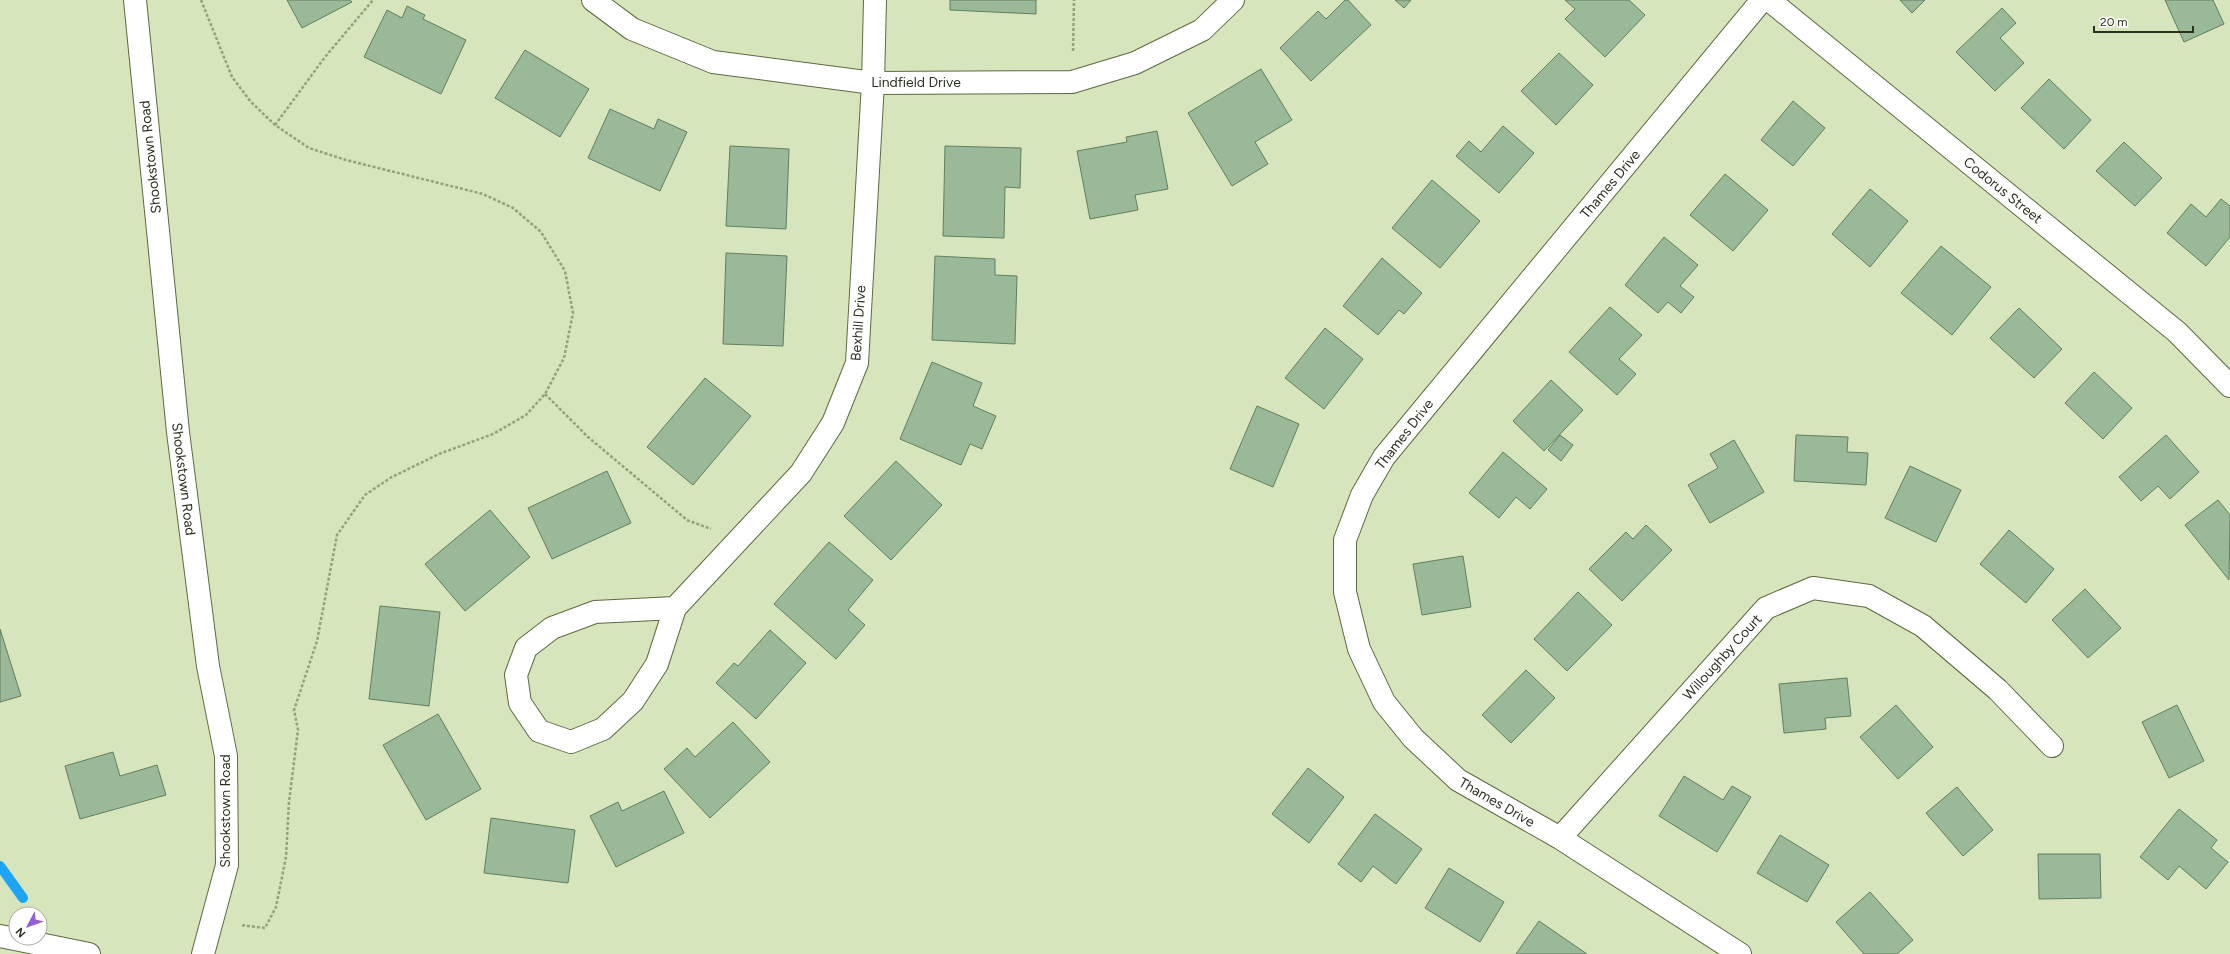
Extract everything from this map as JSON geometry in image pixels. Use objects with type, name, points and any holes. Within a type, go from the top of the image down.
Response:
[{"type":"street","name":"Shookstown Road","points":[[135,0],[178,432],[208,666],[226,756],[227,865],[204,954]]},
{"type":"street","name":"Lindfield Drive","points":[[593,0],[632,29],[713,62],[873,83],[1072,82],[1135,63],[1202,30],[1233,0]]},
{"type":"street","name":"Bexhill Drive","points":[[675,608],[595,612],[552,628],[526,648],[516,675],[520,703],[539,731],[571,742],[604,729],[633,701],[657,664],[675,608],[801,473],[834,423],[857,363],[873,83],[875,0]]},
{"type":"street","name":"Thames Drive","points":[[1740,954],[1560,838],[1458,780],[1413,738],[1384,702],[1359,649],[1344,592],[1345,540],[1362,495],[1384,457],[1762,0]]},
{"type":"street","name":"Codorus Street","points":[[1769,0],[2177,332],[2230,386]]},
{"type":"street","name":"Willoughby Court","points":[[1560,838],[1766,608],[1813,588],[1869,596],[1923,626],[1998,690],[2052,746]]},
{"type":"street","points":[[0,936],[89,954]]},
{"type":"path","points":[[201,0],[232,77],[251,102],[275,125],[309,148],[346,160],[483,194],[513,208],[541,232],[565,271],[573,313],[564,358],[544,394],[526,415],[493,434],[439,454],[390,478],[365,495],[337,536],[317,641],[294,710],[298,730],[289,802],[286,857],[276,907],[266,928],[212,922]]},
{"type":"path","points":[[275,125],[325,58],[373,0]]},
{"type":"path","points":[[1072,82],[1074,0]]},
{"type":"path","points":[[544,394],[588,437],[687,520],[738,540]]},
{"type":"building","points":[[287,0],[350,0],[352,2],[302,28]]},
{"type":"building","points":[[950,0],[1036,0],[1036,14],[950,10]]},
{"type":"building","points":[[1345,0],[1348,0],[1371,25],[1311,81],[1280,48],[1318,11],[1326,19]]},
{"type":"building","points":[[1395,0],[1411,0],[1404,8]]},
{"type":"building","points":[[1565,0],[1629,0],[1645,15],[1605,57],[1565,19],[1575,9]]},
{"type":"building","points":[[1900,0],[1925,0],[1912,13]]},
{"type":"building","points":[[2165,0],[2213,0],[2224,24],[2184,42]]},
{"type":"building","points":[[407,6],[425,15],[423,19],[466,40],[441,94],[364,57],[387,10],[402,18]]},
{"type":"building","points":[[2002,8],[2016,23],[2000,38],[2024,63],[1995,91],[1956,52]]},
{"type":"building","points":[[525,50],[589,89],[560,137],[495,98]]},
{"type":"building","points":[[1559,53],[1593,85],[1556,125],[1521,91]]},
{"type":"building","points":[[1261,69],[1292,120],[1255,142],[1268,164],[1232,186],[1188,113]]},
{"type":"building","points":[[2049,79],[2091,120],[2064,149],[2021,108]]},
{"type":"building","points":[[1793,101],[1825,128],[1793,166],[1761,140]]},
{"type":"building","points":[[610,109],[654,129],[658,119],[687,132],[660,191],[588,158]]},
{"type":"building","points":[[1503,126],[1534,153],[1499,193],[1456,156],[1469,141],[1481,152]]},
{"type":"building","points":[[1157,131],[1168,189],[1135,195],[1138,210],[1090,219],[1077,151],[1127,142],[1126,137]]},
{"type":"building","points":[[2124,142],[2162,178],[2135,206],[2096,171]]},
{"type":"building","points":[[730,146],[789,149],[786,229],[726,226]]},
{"type":"building","points":[[945,146],[1021,148],[1020,188],[1005,187],[1004,238],[943,236]]},
{"type":"building","points":[[1725,174],[1768,210],[1733,251],[1690,215]]},
{"type":"building","points":[[1432,180],[1480,221],[1440,268],[1392,228]]},
{"type":"building","points":[[1870,189],[1908,221],[1870,267],[1832,234]]},
{"type":"building","points":[[2221,199],[2230,206],[2230,237],[2206,266],[2167,233],[2191,204],[2206,217]]},
{"type":"building","points":[[1664,237],[1698,265],[1680,286],[1694,297],[1681,313],[1668,302],[1658,313],[1625,285]]},
{"type":"building","points":[[1941,246],[1991,287],[1952,335],[1901,293]]},
{"type":"building","points":[[726,253],[787,256],[783,346],[723,344]]},
{"type":"building","points":[[935,256],[995,259],[995,275],[1017,276],[1015,344],[932,340]]},
{"type":"building","points":[[1382,258],[1422,293],[1404,314],[1399,310],[1378,335],[1343,306]]},
{"type":"building","points":[[1610,307],[1642,335],[1619,359],[1636,374],[1617,395],[1569,352]]},
{"type":"building","points":[[2019,308],[2062,349],[2034,378],[1990,338]]},
{"type":"building","points":[[1325,328],[1363,359],[1324,409],[1285,378]]},
{"type":"building","points":[[932,362],[982,383],[973,406],[996,416],[982,449],[970,444],[961,465],[900,439]]},
{"type":"building","points":[[2094,372],[2132,408],[2103,439],[2065,403]]},
{"type":"building","points":[[705,378],[751,416],[693,485],[647,447]]},
{"type":"building","points":[[1551,380],[1583,410],[1544,451],[1513,421]]},
{"type":"building","points":[[1257,406],[1299,424],[1273,487],[1230,469]]},
{"type":"building","points":[[1560,435],[1573,445],[1561,461],[1548,450]]},
{"type":"building","points":[[1796,435],[1848,437],[1847,452],[1868,453],[1866,485],[1794,481]]},
{"type":"building","points":[[2166,435],[2199,472],[2170,499],[2158,486],[2141,501],[2119,477]]},
{"type":"building","points":[[1734,440],[1764,492],[1710,523],[1688,485],[1718,468],[1710,454]]},
{"type":"building","points":[[1503,452],[1547,489],[1530,509],[1516,497],[1499,518],[1469,493]]},
{"type":"building","points":[[896,461],[942,505],[891,560],[844,516]]},
{"type":"building","points":[[1910,466],[1961,490],[1936,542],[1885,518]]},
{"type":"building","points":[[607,471],[631,523],[552,559],[528,508]]},
{"type":"building","points":[[2218,500],[2230,515],[2229,580],[2185,525]]},
{"type":"building","points":[[490,510],[530,557],[465,611],[425,564]]},
{"type":"building","points":[[1646,525],[1672,550],[1622,601],[1589,569],[1626,532],[1633,539]]},
{"type":"building","points":[[2009,530],[2054,569],[2026,603],[1980,564]]},
{"type":"building","points":[[829,542],[873,580],[848,610],[865,625],[836,659],[774,604]]},
{"type":"building","points":[[1463,556],[1471,607],[1422,615],[1413,564]]},
{"type":"building","points":[[2085,589],[2121,628],[2088,658],[2052,620]]},
{"type":"building","points":[[1578,592],[1612,625],[1567,671],[1534,639]]},
{"type":"building","points":[[380,606],[440,612],[429,706],[369,699]]},
{"type":"building","points":[[0,629],[21,696],[0,702]]},
{"type":"building","points":[[770,630],[806,663],[756,719],[716,683],[734,663],[738,666]]},
{"type":"building","points":[[1526,670],[1555,698],[1511,743],[1482,715]]},
{"type":"building","points":[[1847,678],[1851,716],[1825,718],[1826,729],[1784,733],[1779,684]]},
{"type":"building","points":[[1896,705],[1933,747],[1898,779],[1860,737]]},
{"type":"building","points":[[2177,705],[2204,761],[2169,778],[2142,722]]},
{"type":"building","points":[[438,714],[481,789],[426,820],[383,745]]},
{"type":"building","points":[[733,722],[770,762],[710,818],[664,769],[687,748],[695,757]]},
{"type":"building","points":[[113,752],[120,776],[157,765],[166,795],[80,819],[65,766]]},
{"type":"building","points":[[1308,768],[1344,797],[1309,843],[1272,814]]},
{"type":"building","points":[[1684,776],[1723,800],[1732,786],[1751,797],[1717,852],[1659,816]]},
{"type":"building","points":[[1957,787],[1993,830],[1963,856],[1926,813]]},
{"type":"building","points":[[664,791],[684,833],[616,867],[590,816],[618,802],[622,811]]},
{"type":"building","points":[[2179,809],[2217,840],[2211,848],[2228,862],[2206,889],[2179,866],[2168,880],[2140,857]]},
{"type":"building","points":[[1375,814],[1422,849],[1396,884],[1373,866],[1361,882],[1338,864]]},
{"type":"building","points":[[491,818],[575,830],[568,883],[484,873]]},
{"type":"building","points":[[1780,835],[1829,865],[1807,902],[1757,873]]},
{"type":"building","points":[[2038,854],[2100,854],[2101,898],[2039,899]]},
{"type":"building","points":[[1449,868],[1504,902],[1480,942],[1425,908]]},
{"type":"building","points":[[1870,892],[1913,940],[1897,954],[1864,954],[1836,922]]},
{"type":"building","points":[[1539,921],[1587,954],[1516,954]]},
{"type":"waterway","points":[[0,866],[23,898]]}]
